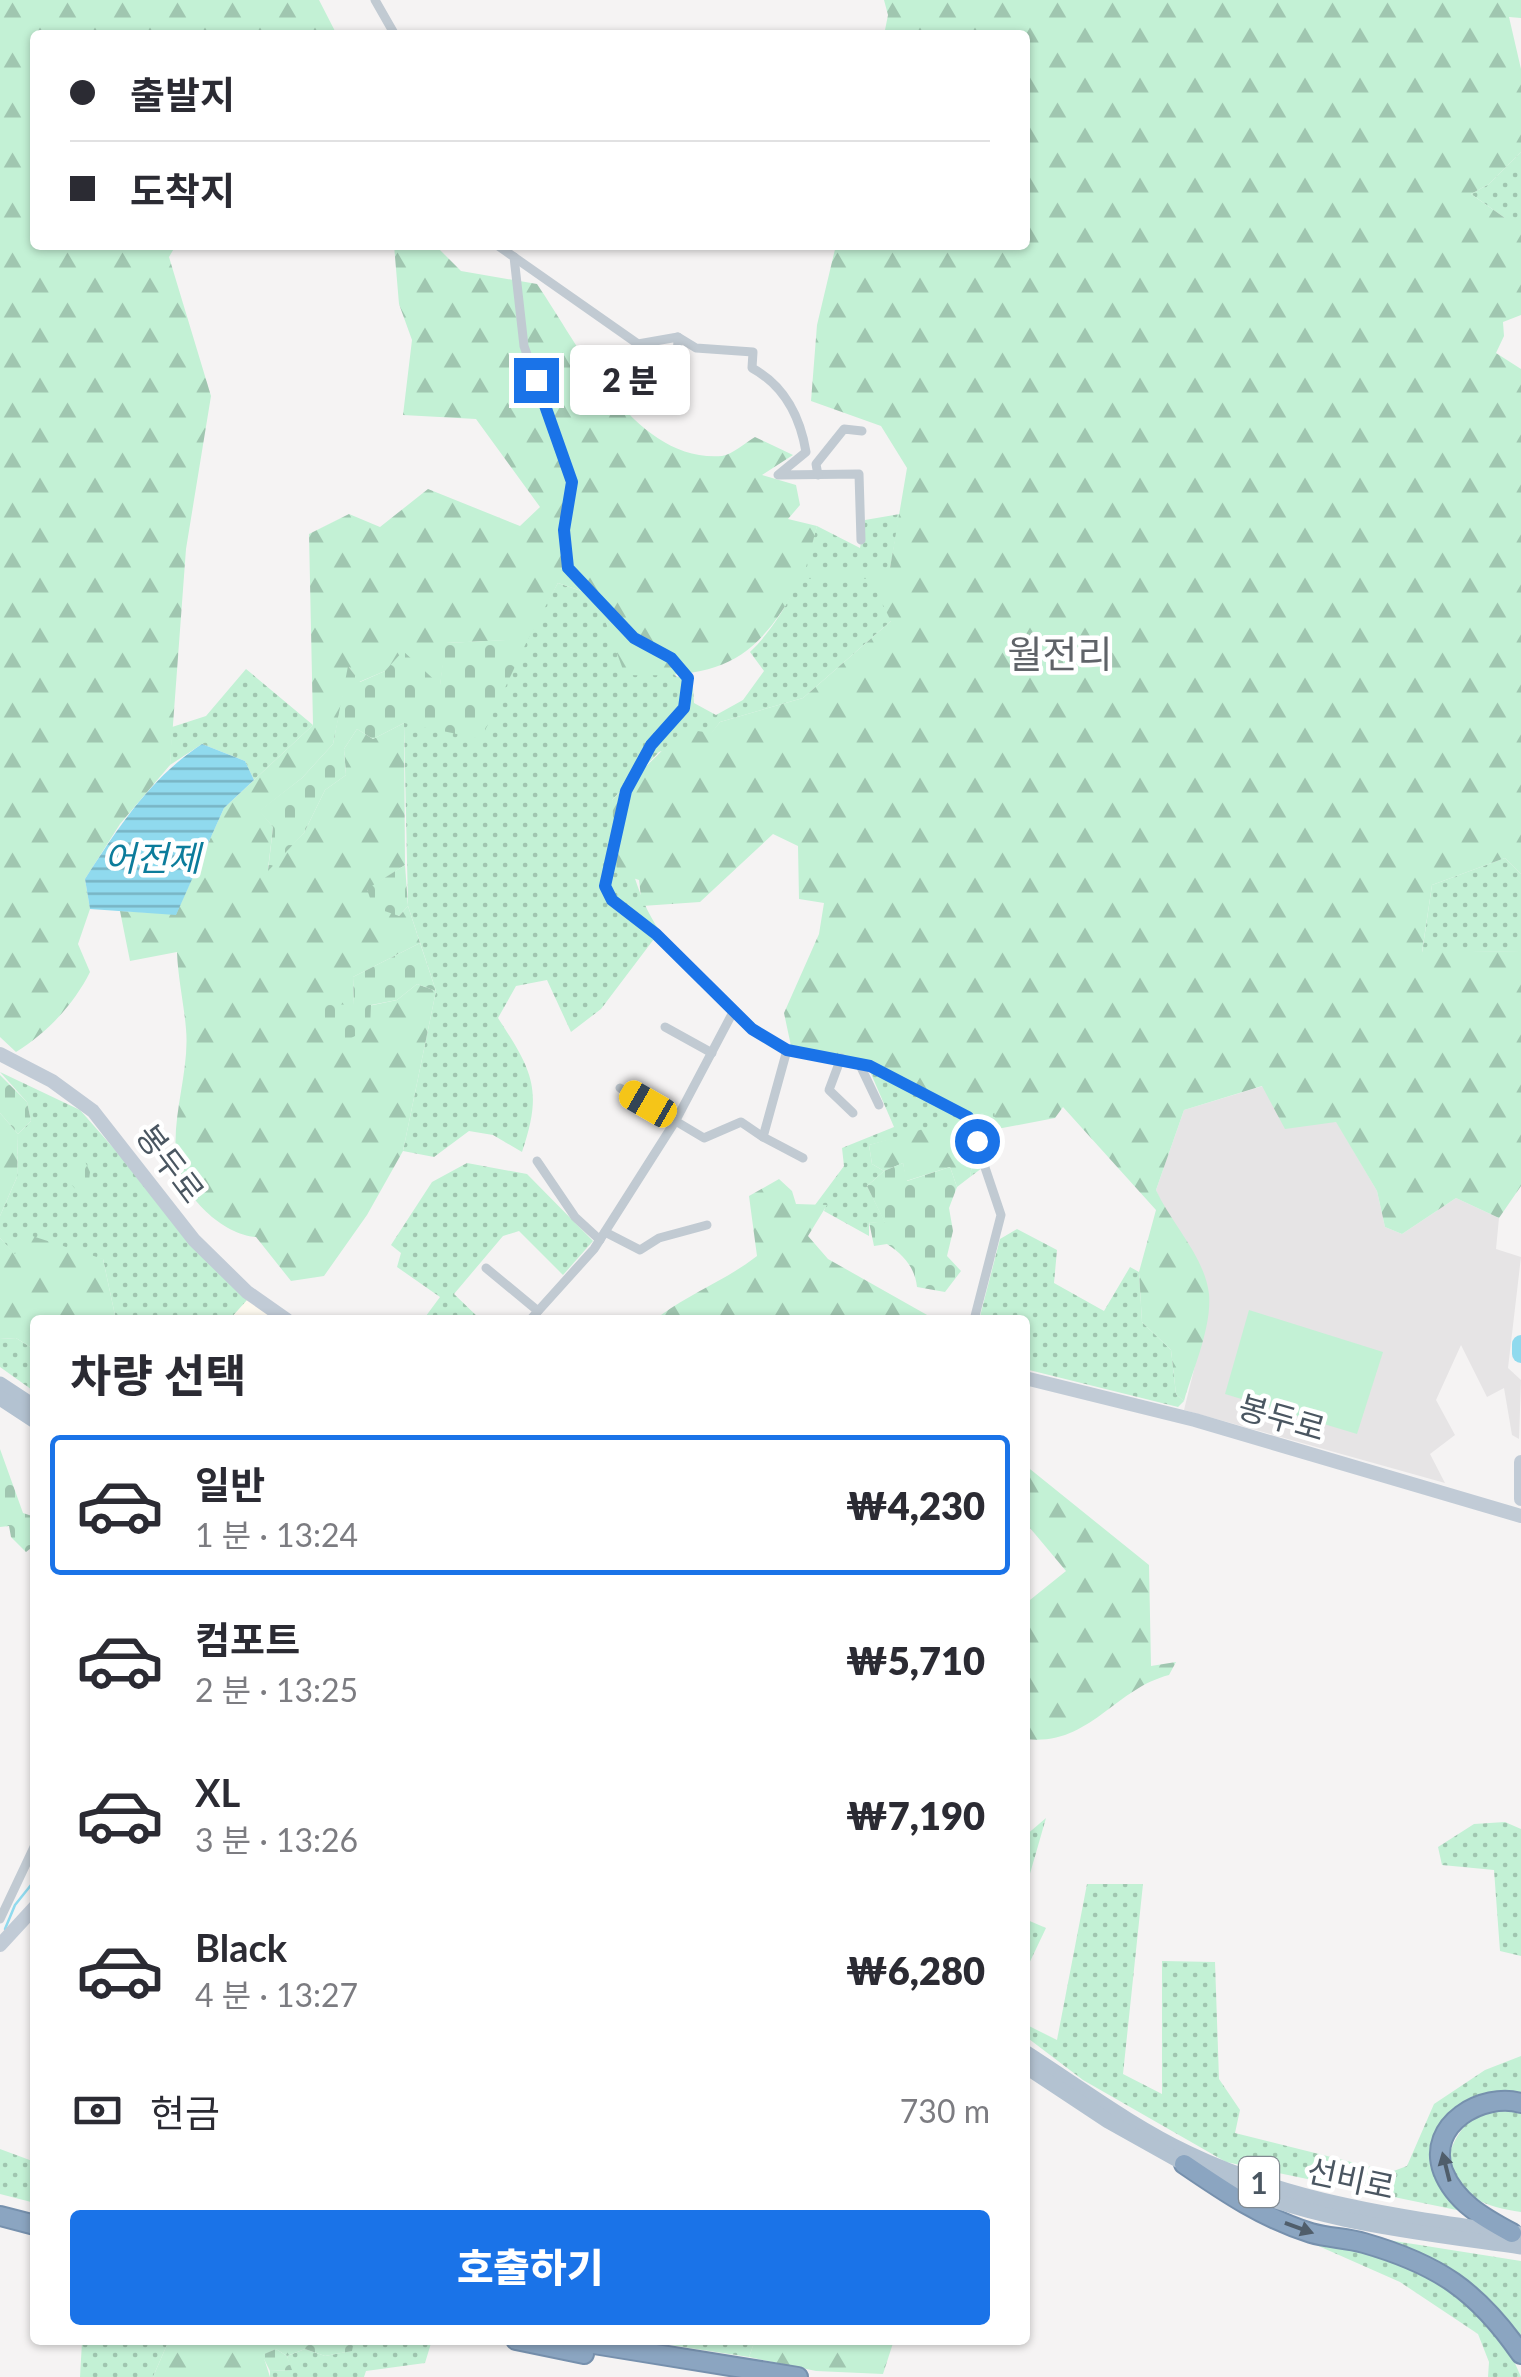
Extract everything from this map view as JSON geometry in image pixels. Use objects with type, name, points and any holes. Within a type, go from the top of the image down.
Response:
[{"type":"highway","points":[[1518,2238],[1467,2204],[1444,2172],[1442,2151],[1455,2122],[1471,2107],[1494,2099],[1521,2103]]},
{"type":"highway","points":[[1184,2164],[1254,2211],[1314,2234],[1362,2242],[1450,2276],[1477,2298],[1521,2354]]},
{"type":"highway","points":[[0,2204],[30,2212]]},
{"type":"highway","points":[[0,2216],[30,2224]]},
{"type":"highway","points":[[543,2345],[713,2377]]},
{"type":"highway","points":[[600,2345],[798,2377]]},
{"type":"main road","name":"봉두로","points":[[0,1054],[52,1081],[93,1111],[194,1240],[247,1292],[280,1315]]},
{"type":"main road","name":"봉두로","points":[[1030,1379],[1195,1420],[1521,1516]]},
{"type":"main road","points":[[0,1384],[30,1404]]},
{"type":"main road","points":[[0,1398],[30,1418]]},
{"type":"main road","points":[[1521,1462],[1521,1498]]},
{"type":"main road","points":[[1,1941],[30,1912]]},
{"type":"main road","name":"선비로","points":[[1030,2055],[1184,2152],[1232,2172],[1367,2212],[1518,2238]]},
{"type":"main road","name":"선비로","points":[[1030,2069],[1184,2164],[1271,2201],[1317,2214],[1518,2238]]},
{"type":"street","points":[[375,0],[392,30]]},
{"type":"street","points":[[504,250],[638,344],[678,338],[696,348],[754,352],[752,368],[774,384],[801,424],[806,452],[778,475],[859,474],[861,540]]},
{"type":"street","points":[[514,258],[524,346],[572,482],[564,530],[568,568],[634,638],[671,658],[688,678],[684,708],[651,745],[626,791],[605,886],[612,900],[656,934],[732,1014],[787,1050],[858,1063],[968,1117],[1001,1215],[975,1315]]},
{"type":"street","points":[[676,395],[678,338]]},
{"type":"street","points":[[818,475],[816,464],[844,429],[862,431]]},
{"type":"street","points":[[534,1315],[603,1236],[676,1120],[732,1014]]},
{"type":"street","points":[[665,1027],[712,1054]]},
{"type":"street","points":[[763,1137],[787,1050]]},
{"type":"street","points":[[840,1058],[829,1090],[853,1113]]},
{"type":"street","points":[[858,1063],[879,1104]]},
{"type":"street","points":[[620,1088],[704,1138],[741,1122],[803,1158]]},
{"type":"street","points":[[537,1161],[574,1216],[603,1236],[640,1250],[659,1238],[707,1225]]},
{"type":"street","points":[[486,1268],[538,1311]]},
{"type":"street","points":[[0,1919],[30,1856]]},
{"type":"shaded area","points":[[1263,1086],[1336,1121],[1377,1191],[1385,1227],[1402,1234],[1456,1198],[1499,1218],[1496,1249],[1521,1257],[1508,1368],[1521,1380],[1519,1439],[1512,1435],[1504,1388],[1487,1397],[1461,1345],[1436,1400],[1455,1435],[1430,1454],[1445,1483],[1184,1410],[1207,1317],[1192,1251],[1170,1223],[1156,1190],[1184,1110]]},
{"type":"shaded area","points":[[247,1300],[269,1315],[234,1315]]},
{"type":"green space","points":[[0,0],[319,0],[334,30],[30,30],[30,250],[173,250],[169,257],[211,396],[186,549],[170,765],[120,824],[85,879],[90,909],[78,944],[90,972],[76,995],[59,1017],[16,1052],[0,1037]]},
{"type":"green space","points":[[884,0],[1521,0],[1521,18],[1509,17],[1521,69],[1521,152],[1489,184],[1471,194],[1505,218],[1521,218],[1521,315],[1503,322],[1504,336],[1496,353],[1521,369],[1521,874],[1505,858],[1432,885],[1422,952],[1521,951],[1521,1186],[1499,1218],[1456,1198],[1402,1234],[1385,1227],[1377,1191],[1336,1122],[1285,1129],[1262,1086],[1184,1110],[1156,1190],[1201,1267],[1209,1294],[1205,1334],[1184,1401],[1176,1394],[1171,1350],[1142,1322],[1139,1272],[1156,1210],[1063,1107],[1055,1118],[997,1129],[994,1111],[972,1116],[885,1072],[791,1046],[784,1013],[819,934],[824,903],[799,899],[798,846],[773,834],[700,902],[642,906],[639,880],[617,873],[612,800],[684,729],[711,733],[720,722],[803,698],[891,621],[870,579],[801,579],[768,630],[750,648],[732,660],[687,673],[625,675],[596,596],[558,583],[528,639],[446,643],[440,686],[385,671],[359,682],[349,667],[333,744],[302,778],[260,811],[273,827],[268,869],[304,833],[325,790],[346,775],[344,749],[357,729],[373,739],[404,723],[405,865],[367,890],[399,916],[408,906],[420,943],[353,977],[354,1005],[311,1018],[397,1000],[417,984],[436,991],[403,1151],[367,1215],[324,1276],[291,1281],[256,1237],[243,1235],[218,1221],[187,1188],[180,1175],[176,1146],[186,1045],[177,952],[130,961],[120,911],[176,914],[224,808],[313,725],[309,534],[349,514],[380,527],[428,489],[520,526],[540,507],[476,419],[403,415],[412,340],[399,304],[394,250],[440,250],[461,271],[537,284],[613,396],[662,441],[691,453],[722,456],[755,437],[793,455],[762,475],[796,485],[800,505],[788,519],[817,526],[805,571],[890,568],[907,468],[881,426],[811,401],[817,325],[835,250],[1030,250],[1030,30],[885,30],[888,15]]},
{"type":"green space","points":[[1521,152],[1521,218],[1505,218],[1471,194],[1489,184]]},
{"type":"green space","points":[[900,514],[890,568],[891,621],[803,698],[720,722],[711,734],[659,752],[612,800],[638,886],[660,931],[601,1009],[571,1032],[547,980],[516,986],[498,1018],[531,1082],[532,1112],[522,1152],[493,1135],[469,1131],[434,1157],[403,1151],[436,991],[408,906],[404,723],[539,616],[558,583],[596,596],[677,677],[692,673],[694,703],[716,715],[743,700],[764,671],[750,652],[774,624],[792,594],[817,526],[860,548],[865,520]]},
{"type":"green space","points":[[528,639],[481,739],[404,723],[373,739],[357,729],[344,749],[346,775],[325,790],[304,833],[268,871],[273,827],[259,811],[302,778],[333,744],[348,666],[360,682],[385,671],[403,651],[440,685],[445,643]]},
{"type":"green space","points":[[246,669],[313,725],[254,780],[245,761],[202,744],[170,765],[172,727],[206,716]]},
{"type":"green space","points":[[1505,858],[1521,874],[1521,951],[1422,953],[1432,885]]},
{"type":"green space","points":[[405,865],[408,906],[399,916],[373,907],[367,889]]},
{"type":"green space","points":[[420,943],[436,991],[417,984],[397,1000],[371,1005],[370,1028],[340,1044],[310,1018],[325,1004],[354,1005],[353,977]]},
{"type":"green space","points":[[869,1069],[927,1088],[972,1116],[995,1110],[997,1129],[981,1136],[986,1165],[970,1177],[972,1165],[900,1137],[869,1145],[872,1164],[884,1171],[867,1186],[886,1224],[869,1222],[869,1236],[824,1211],[826,1205],[815,1205],[844,1166],[842,1148],[894,1127]]},
{"type":"green space","points":[[0,1072],[80,1110],[247,1300],[234,1315],[115,1315],[103,1259],[15,1255],[0,1238],[0,1216],[17,1177],[18,1134],[31,1121],[27,1102]]},
{"type":"green space","points":[[0,1075],[27,1102],[31,1121],[18,1134],[0,1113]]},
{"type":"green space","points":[[0,1113],[18,1134],[17,1177],[0,1216]]},
{"type":"green space","points":[[937,1125],[966,1142],[965,1153],[972,1165],[970,1177],[957,1187],[950,1167],[906,1181],[903,1163],[884,1171],[872,1164],[869,1145]]},
{"type":"green space","points":[[82,1155],[90,1172],[88,1188],[78,1192],[63,1175]]},
{"type":"green space","points":[[467,1163],[527,1174],[593,1241],[563,1275],[519,1231],[503,1236],[454,1294],[476,1315],[427,1315],[440,1297],[397,1267],[401,1253],[391,1245],[432,1182]]},
{"type":"green space","points":[[903,1163],[907,1181],[950,1167],[957,1187],[949,1208],[953,1231],[947,1256],[961,1271],[945,1292],[917,1287],[908,1262],[899,1253],[887,1244],[874,1246],[869,1222],[885,1223],[867,1186],[884,1171]]},
{"type":"green space","points":[[779,1179],[792,1191],[796,1204],[827,1205],[808,1236],[828,1259],[927,1315],[661,1315],[757,1256],[749,1196]]},
{"type":"green space","points":[[1017,1229],[1057,1250],[1054,1283],[1104,1311],[1130,1267],[1139,1272],[1142,1322],[1171,1350],[1176,1394],[1184,1401],[1178,1407],[1030,1370],[1030,1315],[980,1315],[1000,1239]]},
{"type":"green space","points":[[26,1234],[103,1259],[115,1315],[30,1315],[30,1347],[16,1338],[0,1339],[0,1238],[15,1254]]},
{"type":"green space","points":[[1249,1310],[1383,1352],[1357,1434],[1225,1394]]},
{"type":"green space","points":[[16,1338],[30,1347],[30,1388],[0,1367],[0,1339]]},
{"type":"green space","points":[[0,1449],[23,1513],[30,1515],[30,1549],[26,1552],[11,1537],[9,1526],[0,1527]]},
{"type":"green space","points":[[1030,1469],[1149,1565],[1151,1666],[1176,1662],[1169,1675],[1132,1692],[1084,1726],[1047,1739],[1030,1739],[1030,1600],[1066,1571],[1030,1528]]},
{"type":"green space","points":[[1046,1818],[1030,1874],[1030,1832]]},
{"type":"green space","points":[[1505,1822],[1521,1829],[1521,1956],[1500,1951],[1494,1870],[1442,1865],[1438,1847],[1474,1824]]},
{"type":"green space","points":[[1087,1884],[1143,1884],[1123,2074],[1162,2094],[1162,1961],[1215,1962],[1219,2079],[1240,2110],[1235,2133],[1391,2172],[1407,2166],[1434,2104],[1485,2070],[1521,2056],[1521,2098],[1485,2094],[1472,2099],[1454,2119],[1437,2166],[1471,2213],[1226,2162],[1083,2080],[1030,2040],[1030,2026],[1057,2040]]},
{"type":"green space","points":[[1030,1921],[1046,1928],[1030,1962]]},
{"type":"green space","points":[[1482,2108],[1521,2110],[1521,2212],[1476,2199],[1461,2189],[1452,2176],[1449,2162],[1453,2146]]},
{"type":"green space","points":[[0,2149],[30,2160],[30,2202],[0,2194]]},
{"type":"green space","points":[[1350,2234],[1521,2261],[1521,2337],[1482,2298],[1444,2271]]},
{"type":"green space","points":[[1335,2242],[1388,2257],[1462,2291],[1507,2345],[1521,2377],[1488,2377],[1489,2362],[1478,2334],[1400,2282],[1314,2244]]},
{"type":"green space","points":[[82,2345],[167,2345],[153,2377],[80,2377]]},
{"type":"green space","points":[[167,2345],[305,2345],[305,2349],[287,2356],[276,2349],[263,2355],[270,2377],[153,2377]]},
{"type":"green space","points":[[305,2345],[353,2345],[352,2351],[325,2356],[305,2349]]},
{"type":"green space","points":[[353,2345],[430,2345],[425,2363],[366,2371],[364,2377],[270,2377],[270,2371],[291,2370],[287,2356],[305,2349],[325,2356],[351,2351]]},
{"type":"green space","points":[[670,2345],[753,2345],[749,2357]]},
{"type":"green space","points":[[753,2345],[892,2345],[883,2374],[816,2371],[749,2357]]},
{"type":"green space","points":[[276,2349],[287,2356],[292,2370],[270,2371],[262,2355]]},
{"type":"water","name":"어전제","points":[[202,744],[245,761],[254,780],[224,808],[176,915],[90,909],[85,879],[110,841],[166,772]]},
{"type":"waterway","points":[[1521,1344],[1521,1354]]},
{"type":"waterway","points":[[5,1929],[15,1905],[30,1886]]},
{"type":"district","name":"월전리","points":[[1060,653]]},
{"type":"route","points":[[536,380],[572,482],[564,530],[568,568],[634,638],[671,658],[688,678],[684,708],[651,745],[626,791],[605,886],[612,900],[656,934],[732,1014],[752,1029],[787,1050],[870,1066],[968,1117],[977,1141]]}]
